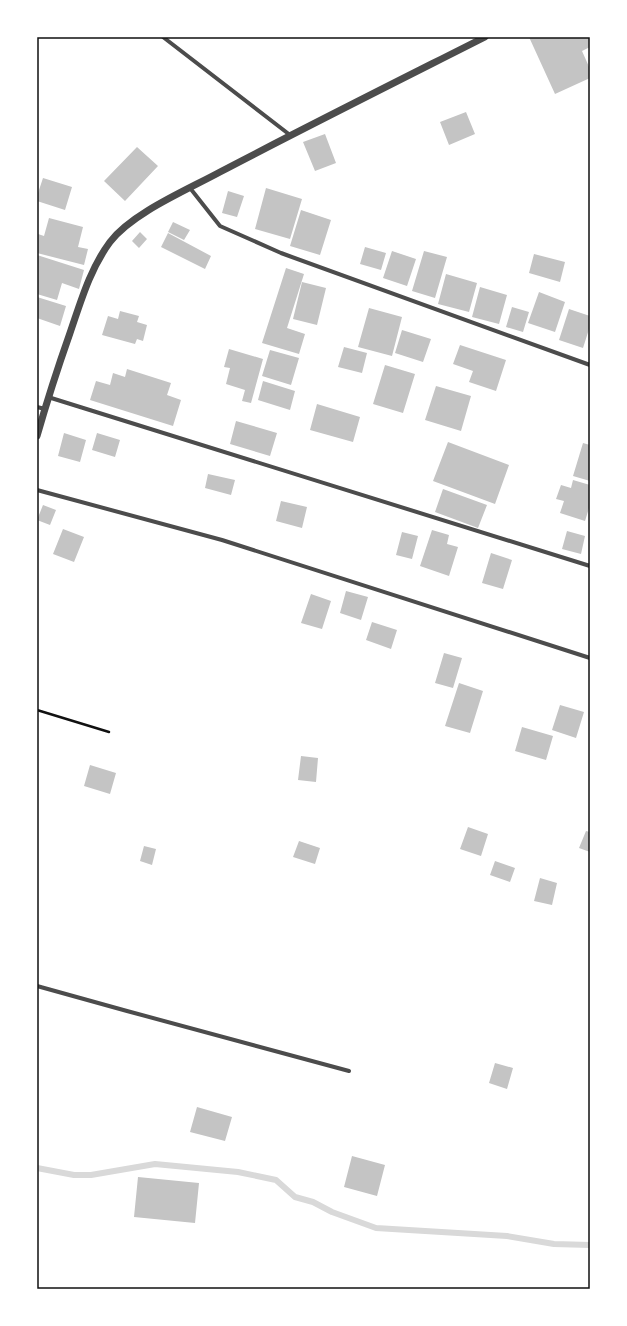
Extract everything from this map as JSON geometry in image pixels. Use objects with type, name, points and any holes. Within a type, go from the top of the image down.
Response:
[{"type":"street","points":[[163,37],[290,135]]},
{"type":"street","points":[[37,436],[48,397],[85,289],[96,263],[111,241],[127,225],[156,206],[290,135],[485,37]]},
{"type":"street","points":[[190,188],[220,226],[281,253],[590,365]]},
{"type":"street","points":[[48,397],[590,566]]},
{"type":"street","points":[[37,407],[45,410]]},
{"type":"street","points":[[37,490],[222,540],[590,658]]},
{"type":"street","points":[[37,986],[349,1071]]},
{"type":"path","points":[[37,710],[109,732]]},
{"type":"building","points":[[529,37],[590,37],[590,47],[582,51],[590,69],[590,78],[555,94]]},
{"type":"building","points":[[466,112],[475,134],[449,145],[440,122]]},
{"type":"building","points":[[325,134],[336,163],[315,171],[303,142]]},
{"type":"building","points":[[137,147],[158,166],[125,201],[104,181]]},
{"type":"building","points":[[43,178],[72,187],[65,210],[37,201],[37,196]]},
{"type":"building","points":[[266,188],[302,199],[290,239],[255,229]]},
{"type":"building","points":[[228,191],[244,196],[237,217],[222,213]]},
{"type":"building","points":[[301,210],[331,220],[320,255],[290,246]]},
{"type":"building","points":[[49,218],[83,227],[78,247],[88,249],[84,265],[37,253],[38,234],[44,236]]},
{"type":"building","points":[[173,222],[190,230],[184,240],[168,232]]},
{"type":"building","points":[[140,232],[147,239],[139,248],[132,241]]},
{"type":"building","points":[[168,233],[211,256],[205,269],[161,247]]},
{"type":"building","points":[[365,247],[386,253],[381,270],[360,264]]},
{"type":"building","points":[[392,251],[416,259],[407,286],[383,278]]},
{"type":"building","points":[[424,251],[447,257],[435,298],[412,291]]},
{"type":"building","points":[[534,254],[565,262],[560,282],[529,273]]},
{"type":"building","points":[[37,255],[84,270],[79,289],[62,283],[57,300],[37,294]]},
{"type":"building","points":[[286,268],[304,274],[287,328],[305,334],[299,354],[262,343]]},
{"type":"building","points":[[446,274],[477,283],[469,312],[438,304]]},
{"type":"building","points":[[302,282],[326,288],[317,325],[293,319]]},
{"type":"building","points":[[480,287],[507,295],[499,324],[472,317]]},
{"type":"building","points":[[539,292],[565,302],[555,332],[528,323]]},
{"type":"building","points":[[37,297],[66,306],[60,326],[37,318]]},
{"type":"building","points":[[512,307],[529,312],[523,332],[506,327]]},
{"type":"building","points":[[369,308],[402,317],[392,356],[358,347]]},
{"type":"building","points":[[569,309],[590,316],[590,326],[583,348],[559,340]]},
{"type":"building","points":[[120,311],[139,316],[137,322],[147,325],[143,341],[137,339],[135,344],[102,335],[108,316],[118,319]]},
{"type":"building","points":[[402,330],[431,339],[423,362],[395,353]]},
{"type":"building","points":[[460,345],[506,360],[496,391],[469,382],[473,371],[453,364]]},
{"type":"building","points":[[344,347],[367,353],[362,373],[338,367]]},
{"type":"building","points":[[229,349],[263,359],[251,403],[242,401],[245,390],[226,384],[230,368],[224,367]]},
{"type":"building","points":[[270,350],[299,358],[291,385],[262,376]]},
{"type":"building","points":[[385,365],[415,374],[403,413],[373,404]]},
{"type":"building","points":[[127,369],[171,383],[167,395],[181,400],[173,426],[90,400],[96,381],[110,385],[113,373],[125,377]]},
{"type":"building","points":[[263,381],[295,391],[290,410],[258,400]]},
{"type":"building","points":[[436,386],[471,396],[461,431],[425,420]]},
{"type":"building","points":[[317,404],[360,417],[353,442],[310,430]]},
{"type":"building","points":[[236,421],[277,433],[270,456],[230,444]]},
{"type":"building","points":[[64,433],[86,440],[80,462],[58,456]]},
{"type":"building","points":[[97,433],[120,440],[115,457],[92,450]]},
{"type":"building","points":[[448,442],[509,465],[495,504],[433,481]]},
{"type":"building","points":[[583,443],[590,445],[590,481],[573,476]]},
{"type":"building","points":[[208,474],[235,480],[231,495],[205,488]]},
{"type":"building","points":[[573,480],[590,485],[590,505],[585,521],[560,513],[564,501],[556,499],[561,485],[571,488]]},
{"type":"building","points":[[443,489],[487,505],[478,528],[435,512]]},
{"type":"building","points":[[281,501],[307,507],[302,528],[276,521]]},
{"type":"building","points":[[43,505],[56,510],[50,525],[37,520]]},
{"type":"building","points":[[63,529],[84,537],[74,562],[53,554]]},
{"type":"building","points":[[432,530],[449,535],[447,544],[458,547],[449,576],[420,566]]},
{"type":"building","points":[[567,531],[585,536],[581,554],[562,549]]},
{"type":"building","points":[[402,532],[418,536],[412,559],[396,555]]},
{"type":"building","points":[[491,553],[512,560],[503,589],[482,583]]},
{"type":"building","points":[[346,591],[368,597],[361,620],[340,613]]},
{"type":"building","points":[[311,594],[331,601],[322,629],[301,623]]},
{"type":"building","points":[[372,622],[397,630],[391,649],[366,640]]},
{"type":"building","points":[[444,653],[462,658],[453,688],[435,683]]},
{"type":"building","points":[[459,683],[483,691],[470,733],[445,726]]},
{"type":"building","points":[[560,705],[584,712],[576,738],[552,730]]},
{"type":"building","points":[[522,727],[553,736],[546,760],[515,751]]},
{"type":"building","points":[[301,756],[318,758],[316,782],[298,780]]},
{"type":"building","points":[[90,765],[116,773],[110,794],[84,786]]},
{"type":"building","points":[[468,827],[488,834],[481,856],[460,849]]},
{"type":"building","points":[[586,831],[590,832],[590,852],[579,848]]},
{"type":"building","points":[[299,841],[320,848],[315,864],[293,857]]},
{"type":"building","points":[[144,846],[156,849],[152,865],[140,861]]},
{"type":"building","points":[[495,861],[515,868],[510,882],[490,875]]},
{"type":"building","points":[[540,878],[557,883],[552,905],[534,901]]},
{"type":"building","points":[[495,1063],[513,1068],[507,1089],[489,1083]]},
{"type":"building","points":[[197,1107],[232,1117],[225,1141],[190,1132]]},
{"type":"building","points":[[352,1156],[385,1165],[377,1196],[344,1187]]},
{"type":"building","points":[[138,1177],[199,1183],[195,1223],[134,1217]]},
{"type":"waterway","points":[[37,1168],[74,1175],[91,1175],[155,1164],[238,1172],[276,1180],[295,1197],[313,1202],[332,1212],[376,1228],[507,1236],[554,1244],[590,1245]]}]
